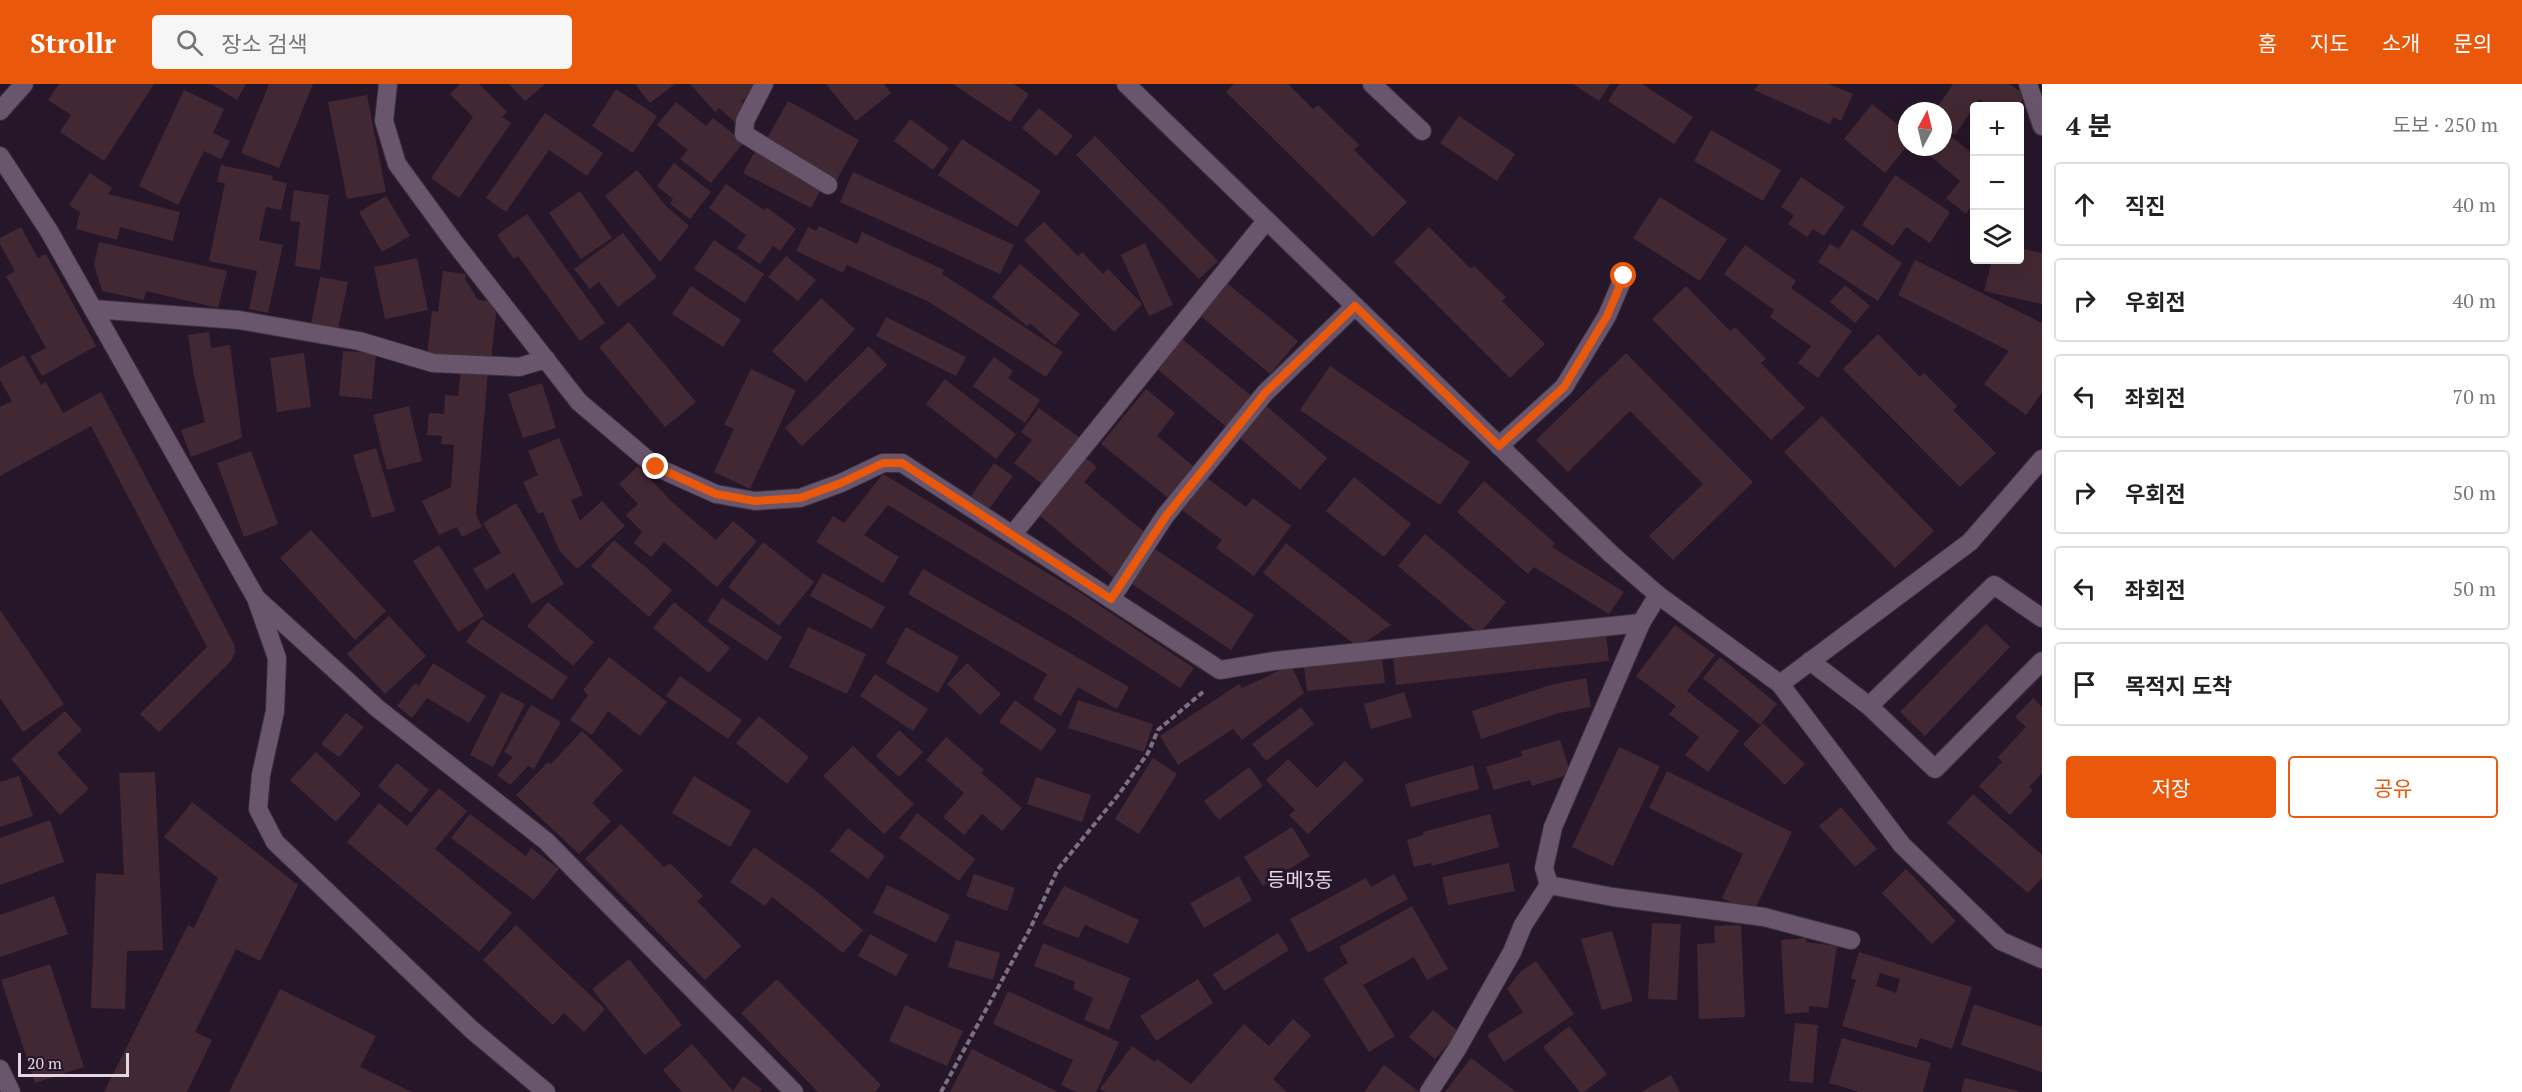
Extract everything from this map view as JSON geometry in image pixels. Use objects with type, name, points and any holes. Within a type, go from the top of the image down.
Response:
[{"type":"street","points":[[0,111],[24,84]]},
{"type":"street","points":[[388,84],[384,121],[397,164],[454,242],[579,402],[656,467],[716,494],[755,501],[800,498],[841,483],[883,463],[902,463],[1220,670],[1286,660],[1641,623]]},
{"type":"street","points":[[764,84],[745,121],[744,134],[828,185]]},
{"type":"street","points":[[1126,84],[1611,554],[1658,595],[1780,684],[1902,845],[2001,941],[2042,959]]},
{"type":"street","points":[[1372,84],[1422,131]]},
{"type":"street","points":[[2028,84],[2042,126]]},
{"type":"street","points":[[0,156],[49,231],[256,598],[277,658],[275,711],[261,775],[258,810],[275,842],[472,1030],[546,1092]]},
{"type":"street","points":[[1013,534],[1266,221]]},
{"type":"street","points":[[1499,446],[1564,387],[1607,316],[1624,276]]},
{"type":"street","points":[[1111,599],[1166,516],[1265,393],[1355,306]]},
{"type":"street","points":[[93,309],[239,320],[359,341],[433,363],[519,367],[546,359]]},
{"type":"street","points":[[1780,684],[1970,542],[2042,459]]},
{"type":"street","points":[[1869,706],[1994,585],[2042,618]]},
{"type":"street","points":[[1429,1092],[1457,1049],[1512,952],[1523,925],[1549,885],[1544,868],[1553,827],[1641,623],[1658,595]]},
{"type":"street","points":[[256,598],[377,708],[546,841],[794,1092]]},
{"type":"street","points":[[1810,662],[1869,706],[1935,769],[2042,661]]},
{"type":"street","points":[[1549,885],[1612,897],[1764,917],[1851,939]]},
{"type":"street","points":[[0,1069],[11,1092]]},
{"type":"path","points":[[941,1092],[1030,929],[1058,869],[1119,794],[1148,753],[1158,730],[1206,690],[1220,670]]},
{"type":"building","points":[[59,84],[154,84],[104,161],[60,132],[71,115],[48,100]]},
{"type":"building","points":[[211,84],[246,84],[237,100]]},
{"type":"building","points":[[269,84],[313,84],[279,168],[241,153]]},
{"type":"building","points":[[460,84],[479,84],[507,112],[502,117],[511,123],[459,198],[431,178],[473,117],[450,94]]},
{"type":"building","points":[[509,84],[545,84],[525,101]]},
{"type":"building","points":[[635,84],[675,84],[650,103]]},
{"type":"building","points":[[690,84],[759,84],[741,102],[748,107],[735,122],[719,108],[715,112]]},
{"type":"building","points":[[826,84],[884,84],[891,93],[856,121]]},
{"type":"building","points":[[953,84],[1014,84],[1029,94],[1010,122]]},
{"type":"building","points":[[1234,84],[1288,84],[1313,109],[1318,105],[1359,145],[1354,150],[1407,202],[1373,237],[1226,92]]},
{"type":"building","points":[[1573,84],[1610,84],[1599,101]]},
{"type":"building","points":[[1619,84],[1642,84],[1693,117],[1674,144],[1608,101]]},
{"type":"building","points":[[1759,84],[1829,84],[1853,94],[1841,121],[1833,117],[1830,124],[1754,90]]},
{"type":"building","points":[[1953,84],[2009,84],[2026,95],[2021,102],[1984,102],[1979,99],[1977,102],[1970,102],[1970,112],[1955,135],[1952,133],[1952,102],[1941,102]]},
{"type":"building","points":[[616,89],[657,116],[633,153],[592,126]]},
{"type":"building","points":[[184,90],[224,109],[213,133],[230,141],[221,159],[204,151],[178,205],[139,186]]},
{"type":"building","points":[[367,95],[386,192],[347,199],[328,102]]},
{"type":"building","points":[[788,101],[859,140],[835,183],[764,144]]},
{"type":"building","points":[[676,102],[706,126],[713,118],[744,142],[711,183],[680,159],[688,150],[657,125]]},
{"type":"building","points":[[1872,104],[1898,125],[1899,156],[1885,173],[1844,139]]},
{"type":"building","points":[[1039,108],[1073,136],[1056,156],[1022,128]]},
{"type":"building","points":[[545,113],[603,153],[587,176],[549,150],[506,212],[486,198]]},
{"type":"building","points":[[1459,116],[1515,154],[1497,181],[1440,143]]},
{"type":"building","points":[[910,119],[949,148],[933,170],[894,141]]},
{"type":"building","points":[[1711,130],[1781,170],[1763,201],[1694,161]]},
{"type":"building","points":[[1095,136],[1218,261],[1199,279],[1076,155]]},
{"type":"building","points":[[1952,137],[1970,152],[1970,208],[1966,214],[1946,198],[1960,181],[1930,156],[1952,156]]},
{"type":"building","points":[[962,139],[1041,191],[1017,227],[938,175]]},
{"type":"building","points":[[755,151],[822,187],[811,208],[743,173]]},
{"type":"building","points":[[674,163],[711,192],[690,219],[670,204],[673,199],[657,186]]},
{"type":"building","points":[[221,165],[273,176],[272,180],[287,183],[281,210],[266,207],[259,240],[283,245],[268,313],[249,309],[257,271],[209,261],[225,183],[217,182]]},
{"type":"building","points":[[637,170],[666,206],[689,226],[660,262],[605,196]]},
{"type":"building","points":[[853,172],[1014,245],[1000,274],[840,202]]},
{"type":"building","points":[[90,173],[112,188],[108,194],[180,212],[173,241],[120,227],[117,240],[76,229],[80,212],[69,205]]},
{"type":"building","points":[[1895,175],[1950,212],[1930,243],[1906,227],[1893,246],[1862,225]]},
{"type":"building","points":[[1801,177],[1845,207],[1824,236],[1813,229],[1807,237],[1788,224],[1794,215],[1781,207]]},
{"type":"building","points":[[726,184],[764,210],[766,207],[796,229],[780,251],[773,246],[760,264],[737,248],[746,235],[709,208]]},
{"type":"building","points":[[294,190],[329,195],[320,270],[295,266],[300,222],[290,221]]},
{"type":"building","points":[[580,191],[612,238],[581,259],[549,213]]},
{"type":"building","points":[[386,196],[410,236],[382,252],[359,212]]},
{"type":"building","points":[[1660,197],[1727,239],[1700,281],[1633,238]]},
{"type":"building","points":[[527,214],[605,323],[580,341],[518,256],[514,259],[497,235]]},
{"type":"building","points":[[1044,222],[1078,256],[1082,252],[1103,274],[1108,269],[1142,304],[1114,332],[1024,240]]},
{"type":"building","points":[[819,226],[857,244],[862,232],[944,270],[942,274],[1063,352],[1046,377],[929,302],[847,265],[843,273],[796,251],[808,227],[816,231]]},
{"type":"building","points":[[21,227],[38,258],[46,254],[96,346],[42,376],[30,356],[46,348],[6,276],[15,271],[0,244],[0,238]]},
{"type":"building","points":[[1429,227],[1471,269],[1474,266],[1506,297],[1502,301],[1545,344],[1510,378],[1394,262]]},
{"type":"building","points":[[1852,229],[1902,263],[1878,301],[1818,262],[1830,244],[1839,249]]},
{"type":"building","points":[[623,233],[657,277],[618,307],[599,282],[590,289],[574,269]]},
{"type":"building","points":[[714,240],[764,274],[745,303],[694,269]]},
{"type":"building","points":[[99,242],[227,271],[218,308],[146,291],[144,300],[102,291],[94,264]]},
{"type":"building","points":[[1145,243],[1173,305],[1149,316],[1121,255]]},
{"type":"building","points":[[1745,245],[1796,281],[1791,288],[1852,331],[1818,378],[1798,363],[1811,346],[1770,317],[1774,310],[1724,274]]},
{"type":"building","points":[[2024,249],[2042,253],[2042,304],[1984,291],[1991,264],[2024,264]]},
{"type":"building","points":[[786,256],[816,280],[798,301],[768,277]]},
{"type":"building","points":[[417,258],[428,310],[385,319],[374,267]]},
{"type":"building","points":[[1915,260],[2042,323],[2042,393],[2026,415],[1984,384],[2009,351],[1898,295]]},
{"type":"building","points":[[1020,264],[1080,314],[1055,345],[1030,323],[1027,326],[992,297]]},
{"type":"building","points":[[443,271],[466,274],[465,279],[478,300],[489,301],[496,313],[491,362],[427,355],[432,311],[438,312]]},
{"type":"building","points":[[320,277],[348,282],[338,329],[311,324]]},
{"type":"building","points":[[1223,280],[1298,341],[1270,374],[1196,312]]},
{"type":"building","points":[[1845,285],[1870,306],[1855,323],[1830,302]]},
{"type":"building","points":[[691,286],[741,320],[723,347],[672,314]]},
{"type":"building","points":[[1686,286],[1730,331],[1735,327],[1766,359],[1761,363],[1805,408],[1771,440],[1652,319]]},
{"type":"building","points":[[821,298],[855,329],[806,382],[772,351]]},
{"type":"building","points":[[886,317],[966,357],[956,376],[876,336]]},
{"type":"building","points":[[629,322],[696,402],[665,427],[599,347]]},
{"type":"building","points":[[209,332],[211,348],[230,345],[242,438],[191,457],[181,430],[205,422],[194,376],[188,335]]},
{"type":"building","points":[[1878,334],[1920,377],[1924,373],[1957,406],[1953,410],[1996,453],[1960,487],[1843,369]]},
{"type":"building","points":[[1181,338],[1255,399],[1229,429],[1156,368]]},
{"type":"building","points":[[869,346],[887,365],[802,446],[785,428]]},
{"type":"building","points":[[343,351],[376,353],[372,399],[339,396]]},
{"type":"building","points":[[304,353],[311,407],[277,412],[270,358]]},
{"type":"building","points":[[1626,353],[1753,482],[1673,560],[1649,536],[1703,484],[1630,411],[1568,472],[1536,440]]},
{"type":"building","points":[[24,355],[41,385],[46,382],[63,413],[101,392],[234,644],[235,652],[231,661],[159,732],[140,714],[207,647],[91,426],[0,476],[0,407],[12,401],[0,380],[0,368]]},
{"type":"building","points":[[994,357],[1013,371],[1008,378],[1040,400],[1025,423],[973,386]]},
{"type":"building","points":[[1330,366],[1470,462],[1440,505],[1300,410]]},
{"type":"building","points":[[461,369],[488,371],[476,514],[482,527],[462,537],[457,527],[439,535],[422,501],[451,487],[454,445],[441,444],[442,436],[427,435],[429,413],[444,414],[445,395],[458,396]]},
{"type":"building","points":[[751,369],[796,390],[750,489],[714,472],[734,429],[724,425]]},
{"type":"building","points":[[945,379],[1016,434],[996,459],[926,404]]},
{"type":"building","points":[[542,383],[556,428],[523,438],[508,394]]},
{"type":"building","points":[[1146,389],[1175,413],[1157,436],[1198,470],[1172,501],[1101,444]]},
{"type":"building","points":[[1263,403],[1327,458],[1300,490],[1235,434]]},
{"type":"building","points":[[409,406],[422,461],[387,470],[373,415]]},
{"type":"building","points":[[1039,408],[1084,441],[1049,489],[1014,463],[1032,440],[1021,432]]},
{"type":"building","points":[[1822,416],[1934,531],[1895,568],[1784,452]]},
{"type":"building","points":[[559,438],[583,495],[571,500],[580,521],[602,501],[625,526],[577,569],[559,550],[543,512],[538,514],[523,482],[538,475],[528,451]]},
{"type":"building","points":[[376,448],[395,511],[372,518],[353,455]]},
{"type":"building","points":[[251,451],[278,524],[244,537],[217,463]]},
{"type":"building","points":[[1081,454],[1097,467],[1084,482],[1149,536],[1114,578],[1033,510]]},
{"type":"building","points":[[994,463],[1013,476],[989,509],[971,496]]},
{"type":"building","points":[[638,466],[671,501],[716,540],[733,521],[757,541],[717,587],[664,542],[651,557],[634,543],[642,532],[626,515],[638,504],[619,484]]},
{"type":"building","points":[[883,474],[1079,592],[1194,668],[1180,688],[1066,613],[888,505],[864,535],[899,557],[883,583],[816,542],[833,516],[844,523]]},
{"type":"building","points":[[1203,475],[1246,507],[1253,498],[1291,526],[1254,576],[1216,548],[1222,540],[1179,508]]},
{"type":"building","points":[[1354,477],[1411,524],[1384,557],[1326,511]]},
{"type":"building","points":[[1484,481],[1555,543],[1552,547],[1624,592],[1609,614],[1534,567],[1528,574],[1457,512]]},
{"type":"building","points":[[516,503],[564,584],[532,604],[514,573],[486,590],[473,569],[501,553],[483,523]]},
{"type":"building","points":[[311,530],[386,611],[355,640],[280,558]]},
{"type":"building","points":[[1425,534],[1506,602],[1479,634],[1398,566]]},
{"type":"building","points":[[614,540],[672,590],[649,617],[591,566]]},
{"type":"building","points":[[763,542],[814,582],[779,626],[728,587]]},
{"type":"building","points":[[1286,543],[1391,625],[1358,647],[1263,573]]},
{"type":"building","points":[[439,545],[484,616],[458,632],[413,561]]},
{"type":"building","points":[[1155,549],[1254,615],[1231,650],[1132,584]]},
{"type":"building","points":[[923,569],[1129,687],[1117,709],[1078,687],[1061,716],[1033,699],[1047,674],[908,594]]},
{"type":"building","points":[[823,573],[885,607],[872,629],[810,596]]},
{"type":"building","points":[[722,598],[782,637],[767,661],[707,621]]},
{"type":"building","points":[[548,602],[594,642],[573,666],[527,626]]},
{"type":"building","points":[[674,602],[730,648],[709,673],[653,628]]},
{"type":"building","points":[[0,610],[64,704],[23,732],[0,698]]},
{"type":"building","points":[[389,616],[426,656],[385,694],[347,654]]},
{"type":"building","points":[[482,619],[568,677],[552,700],[466,642]]},
{"type":"building","points":[[1986,624],[2010,647],[1925,736],[1900,712]]},
{"type":"building","points":[[1675,625],[1715,655],[1687,691],[1739,731],[1708,772],[1685,755],[1699,737],[1669,714],[1676,706],[1636,676]]},
{"type":"building","points":[[808,627],[866,654],[847,694],[789,667]]},
{"type":"building","points":[[906,627],[959,657],[938,693],[886,663]]},
{"type":"building","points":[[1606,633],[1609,661],[1396,685],[1393,657]]},
{"type":"building","points":[[609,657],[667,702],[640,736],[608,711],[592,735],[570,720],[588,695],[583,690]]},
{"type":"building","points":[[1720,657],[1777,704],[1760,725],[1703,678]]},
{"type":"building","points":[[1382,658],[1385,683],[1307,691],[1304,667]]},
{"type":"building","points":[[433,663],[486,696],[469,723],[427,698],[412,718],[397,706],[415,683],[419,686]]},
{"type":"building","points":[[967,663],[1001,694],[980,715],[947,684]]},
{"type":"building","points":[[1291,665],[1304,693],[1242,740],[1233,729],[1178,765],[1160,736],[1239,684],[1242,688]]},
{"type":"building","points":[[875,674],[928,709],[913,731],[860,696]]},
{"type":"building","points":[[680,676],[742,720],[728,739],[666,696]]},
{"type":"building","points":[[1586,678],[1591,707],[1559,713],[1481,739],[1472,711],[1550,685]]},
{"type":"building","points":[[501,692],[525,704],[493,767],[470,755]]},
{"type":"building","points":[[1404,692],[1412,717],[1371,729],[1364,704]]},
{"type":"building","points":[[2033,698],[2042,707],[2042,773],[2029,787],[2033,790],[2010,815],[1979,786],[2002,762],[1998,757],[2026,727],[2015,717]]},
{"type":"building","points":[[1015,700],[1057,730],[1041,751],[999,722]]},
{"type":"building","points":[[1078,700],[1153,724],[1144,752],[1068,728]]},
{"type":"building","points":[[531,705],[561,722],[534,769],[528,766],[510,785],[497,775],[513,757],[504,752]]},
{"type":"building","points":[[1301,707],[1314,724],[1266,761],[1252,744]]},
{"type":"building","points":[[65,711],[82,730],[57,753],[89,789],[60,815],[11,759]]},
{"type":"building","points":[[346,713],[364,727],[339,757],[321,744]]},
{"type":"building","points":[[759,716],[809,757],[787,784],[736,743]]},
{"type":"building","points":[[1763,723],[1805,764],[1785,785],[1743,744]]},
{"type":"building","points":[[899,730],[923,752],[899,777],[876,756]]},
{"type":"building","points":[[582,731],[623,770],[592,803],[611,821],[579,854],[516,795],[548,762],[551,764]]},
{"type":"building","points":[[946,737],[984,770],[981,773],[1022,808],[1002,831],[982,814],[964,835],[943,817],[964,793],[926,760]]},
{"type":"building","points":[[1560,740],[1571,774],[1532,786],[1530,780],[1494,790],[1486,767],[1522,756],[1521,751]]},
{"type":"building","points":[[853,746],[914,804],[884,834],[823,776]]},
{"type":"building","points":[[1619,747],[1660,766],[1613,866],[1572,847]]},
{"type":"building","points":[[316,752],[361,794],[336,822],[290,780]]},
{"type":"building","points":[[1153,758],[1177,774],[1139,834],[1115,819]]},
{"type":"building","points":[[1288,759],[1317,788],[1345,761],[1364,780],[1308,834],[1289,815],[1295,810],[1266,780]]},
{"type":"building","points":[[397,763],[429,790],[411,813],[378,786]]},
{"type":"building","points":[[1473,765],[1479,789],[1411,807],[1405,784]]},
{"type":"building","points":[[1249,767],[1263,786],[1219,820],[1204,801]]},
{"type":"building","points":[[1667,771],[1792,832],[1753,913],[1722,898],[1743,854],[1649,808]]},
{"type":"building","points":[[155,772],[163,950],[127,951],[125,1009],[91,1008],[96,873],[124,875],[119,773]]},
{"type":"building","points":[[19,776],[33,816],[0,827],[0,782]]},
{"type":"building","points":[[694,776],[751,811],[730,847],[672,813]]},
{"type":"building","points":[[1036,777],[1091,795],[1082,822],[1027,804]]},
{"type":"building","points":[[439,788],[467,811],[435,849],[512,913],[479,952],[347,842],[379,803],[407,826]]},
{"type":"building","points":[[1973,794],[2042,855],[2042,878],[2028,893],[1947,823]]},
{"type":"building","points":[[192,802],[298,885],[260,961],[236,949],[195,1032],[212,1040],[187,1092],[104,1092],[188,925],[194,928],[218,878],[164,837]]},
{"type":"building","points":[[1841,807],[1877,849],[1855,867],[1819,826]]},
{"type":"building","points":[[917,813],[975,859],[959,881],[899,838]]},
{"type":"building","points":[[470,814],[526,856],[531,848],[559,869],[534,900],[451,838]]},
{"type":"building","points":[[1490,814],[1499,847],[1432,866],[1431,863],[1414,867],[1407,840],[1423,835],[1423,832]]},
{"type":"building","points":[[50,820],[64,862],[0,885],[0,838]]},
{"type":"building","points":[[621,824],[664,867],[670,863],[703,896],[697,901],[741,946],[705,980],[585,859]]},
{"type":"building","points":[[1292,827],[1310,856],[1263,886],[1244,857]]},
{"type":"building","points":[[848,828],[885,856],[868,879],[830,851]]},
{"type":"building","points":[[754,847],[815,890],[863,930],[843,953],[772,897],[765,906],[730,882]]},
{"type":"building","points":[[1509,863],[1515,891],[1448,905],[1442,877]]},
{"type":"building","points":[[1906,869],[1956,921],[1932,944],[1882,893]]},
{"type":"building","points":[[974,874],[1015,888],[1007,911],[966,896]]},
{"type":"building","points":[[1394,874],[1408,899],[1308,953],[1290,919],[1366,878],[1371,887]]},
{"type":"building","points":[[1239,876],[1252,900],[1204,928],[1190,903]]},
{"type":"building","points":[[887,885],[950,915],[936,943],[873,913]]},
{"type":"building","points":[[1064,886],[1139,920],[1128,944],[1085,925],[1078,938],[1042,924]]},
{"type":"building","points":[[54,896],[68,934],[0,957],[0,915]]},
{"type":"building","points":[[1412,906],[1448,969],[1427,980],[1414,957],[1363,985],[1395,1036],[1369,1052],[1323,979],[1348,963],[1339,947]]},
{"type":"building","points":[[1652,923],[1681,924],[1677,1000],[1648,999]]},
{"type":"building","points":[[516,925],[605,1009],[584,1032],[564,1013],[553,1025],[483,960]]},
{"type":"building","points":[[1741,925],[1745,1017],[1699,1019],[1697,944],[1715,943],[1714,926]]},
{"type":"building","points":[[1612,931],[1633,1001],[1602,1010],[1581,939]]},
{"type":"building","points":[[1278,933],[1289,950],[1224,991],[1213,974]]},
{"type":"building","points":[[870,934],[908,955],[896,976],[858,956]]},
{"type":"building","points":[[1806,938],[1806,942],[1837,946],[1828,1008],[1809,1006],[1809,1012],[1785,1014],[1781,940]]},
{"type":"building","points":[[956,940],[1000,953],[993,980],[948,967]]},
{"type":"building","points":[[1043,943],[1130,978],[1109,1030],[1084,1020],[1093,998],[1073,989],[1075,982],[1034,966]]},
{"type":"building","points":[[1859,952],[1972,987],[1952,1049],[1920,1038],[1917,1048],[1842,1026],[1856,980],[1851,978]],"holes":[[[1880,973],[1900,979],[1896,993],[1876,986]]]},
{"type":"building","points":[[629,959],[682,1025],[645,1055],[592,989]]},
{"type":"building","points":[[1536,961],[1574,1014],[1504,1062],[1487,1035],[1523,1012],[1507,989],[1520,972]]},
{"type":"building","points":[[50,964],[84,1067],[35,1083],[1,980]]},
{"type":"building","points":[[777,979],[881,1085],[875,1092],[818,1092],[741,1013]]},
{"type":"building","points":[[1198,979],[1213,1003],[1156,1041],[1140,1016]]},
{"type":"building","points":[[280,989],[376,1036],[360,1067],[412,1092],[229,1092]]},
{"type":"building","points":[[1008,991],[1119,1042],[1096,1092],[1076,1092],[1061,1085],[1073,1060],[993,1024]]},
{"type":"building","points":[[1974,1004],[2042,1027],[2042,1072],[1961,1045]]},
{"type":"building","points":[[905,1005],[963,1031],[947,1066],[889,1041]]},
{"type":"building","points":[[1433,1010],[1459,1032],[1435,1059],[1409,1037]]},
{"type":"building","points":[[1293,1019],[1311,1035],[1273,1079],[1287,1092],[1105,1092],[1100,1089],[1132,1046],[1155,1062],[1157,1059],[1191,1084],[1244,1024],[1269,1046]]},
{"type":"building","points":[[1795,1023],[1818,1025],[1813,1083],[1789,1081]]},
{"type":"building","points":[[1569,1026],[1607,1074],[1584,1092],[1580,1092],[1543,1047]]},
{"type":"building","points":[[1842,1038],[1931,1063],[1923,1092],[1859,1092],[1829,1083]]},
{"type":"building","points":[[692,1044],[733,1091],[743,1076],[762,1089],[759,1092],[682,1092],[663,1070]]},
{"type":"building","points":[[972,1049],[1058,1092],[950,1092]]},
{"type":"building","points":[[1471,1058],[1516,1092],[1445,1092]]},
{"type":"building","points":[[1384,1065],[1418,1091],[1364,1092]]},
{"type":"building","points":[[1671,1075],[1680,1092],[1641,1092]]},
{"type":"building","points":[[1965,1078],[2018,1091],[2018,1092],[1961,1092]]},
{"type":"district","name":"등메3동","points":[[1300,880]]},
{"type":"route","points":[[656,467],[716,494],[755,501],[800,498],[841,483],[883,463],[902,463],[1111,599],[1166,516],[1265,393],[1355,306],[1499,446],[1564,387],[1607,316],[1624,276]]}]
